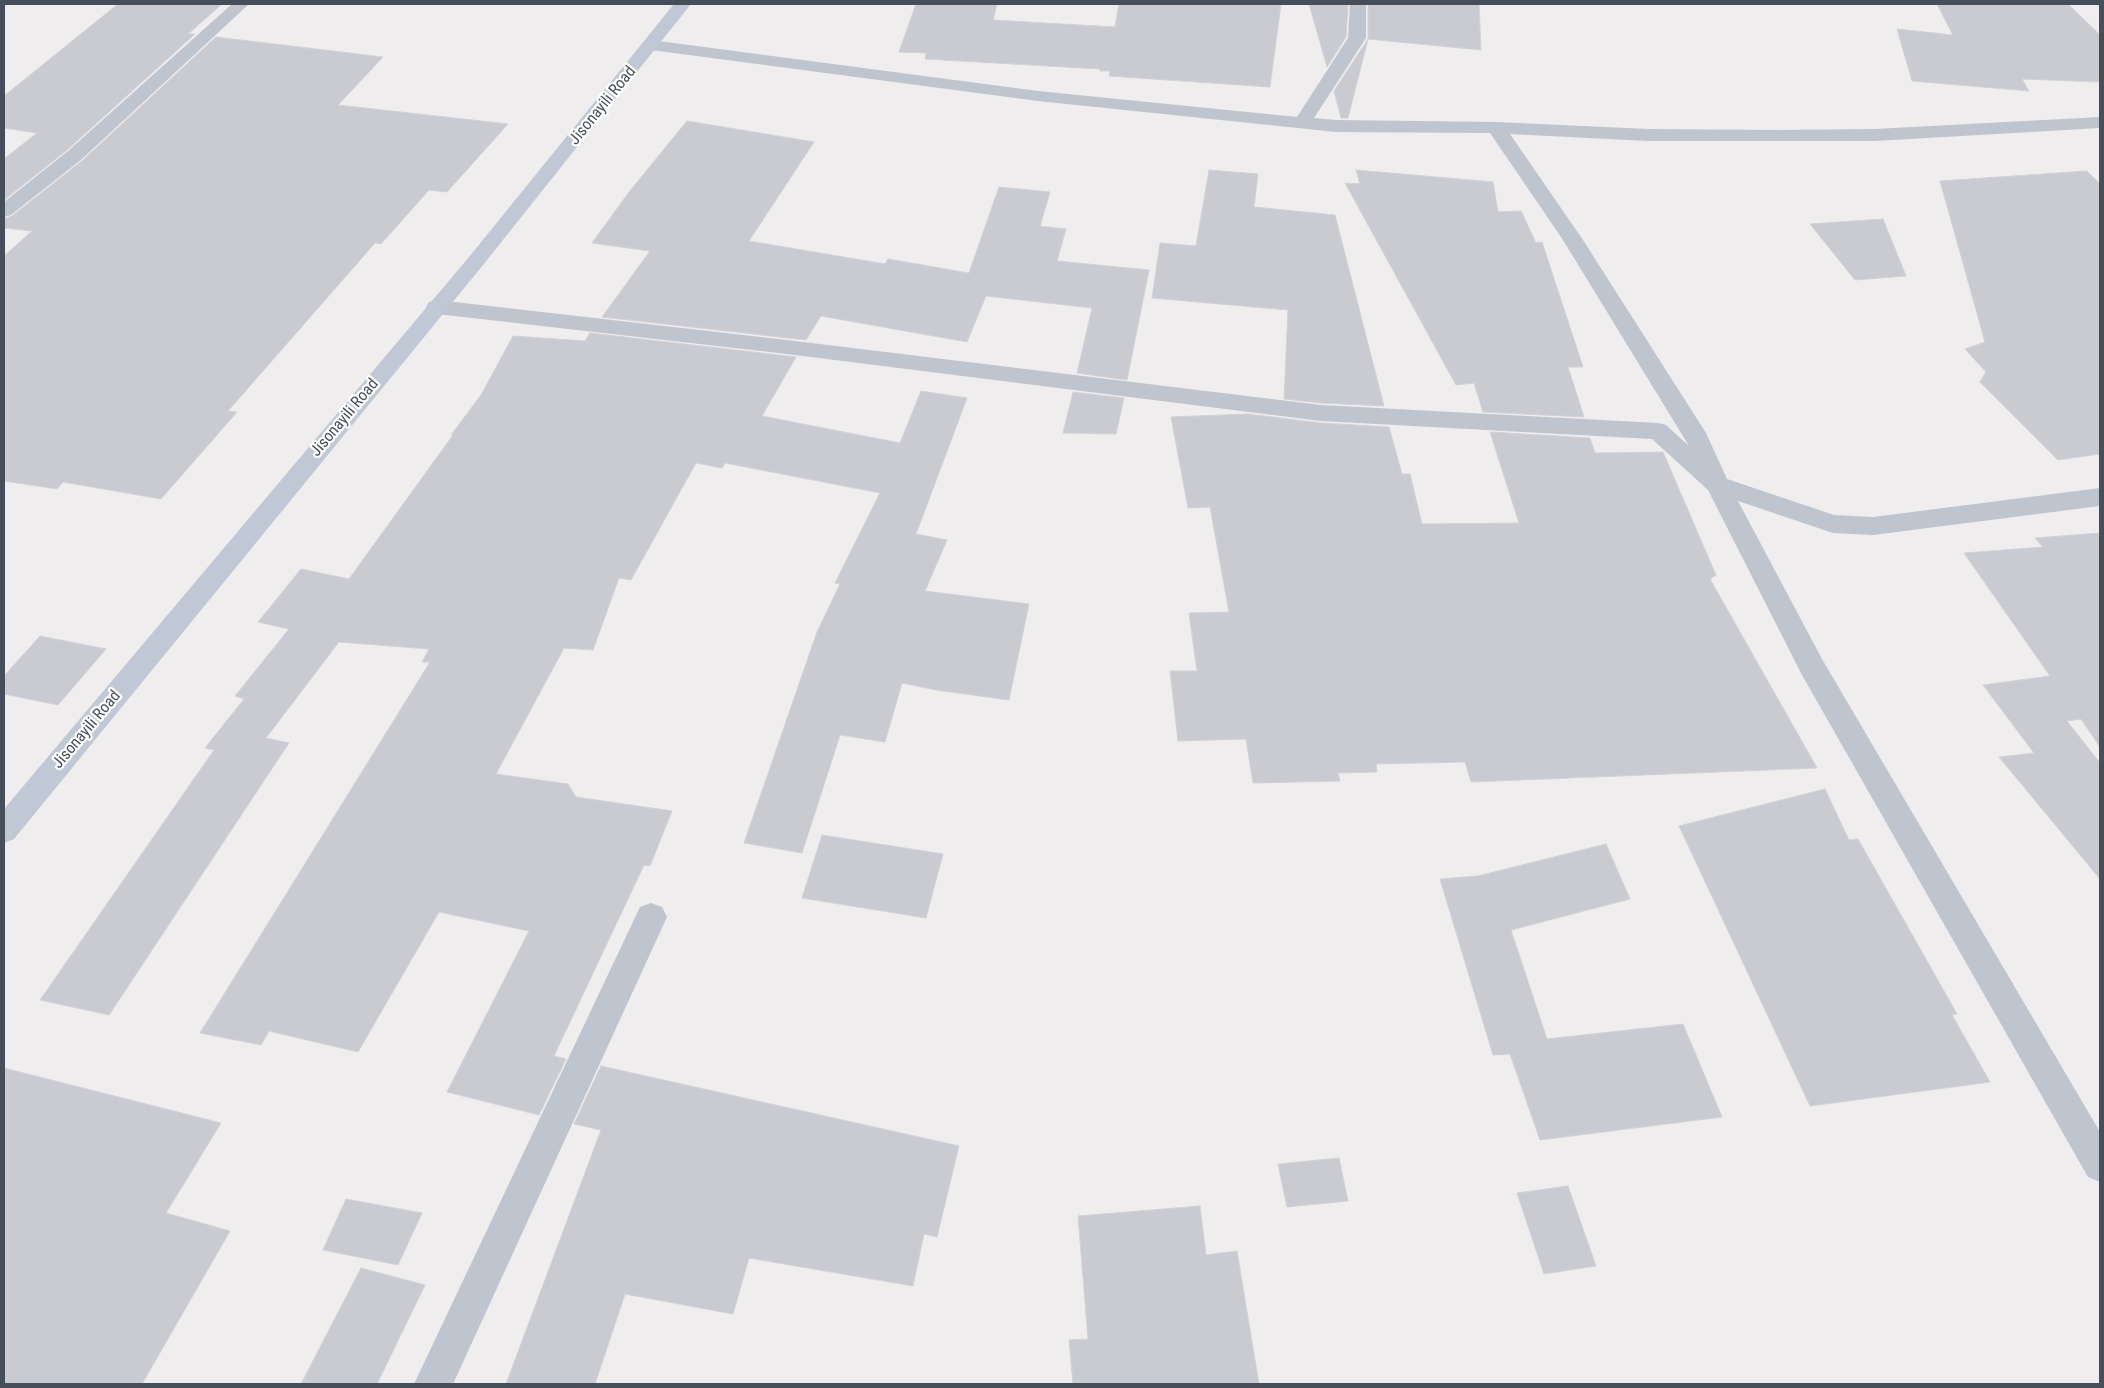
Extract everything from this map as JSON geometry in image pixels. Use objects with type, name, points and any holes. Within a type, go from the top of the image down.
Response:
[{"type":"street","points":[[4,211],[75,155],[241,4]]},
{"type":"street","name":"Jisonayili Road","points":[[4,830],[437,307],[683,4]]},
{"type":"street","points":[[1302,123],[1356,38],[1358,4]]},
{"type":"street","points":[[651,45],[1038,96],[1302,123],[1496,128],[1648,135],[1874,135],[2100,122]]},
{"type":"street","points":[[1496,128],[1573,240],[1698,439],[1717,485],[1812,667],[2100,1165]]},
{"type":"street","points":[[437,307],[786,347],[1321,413],[1658,431],[1717,485],[1833,524],[1873,526],[2100,498]]},
{"type":"street","points":[[433,1384],[651,917]]},
{"type":"building","points":[[118,4],[222,4],[188,34],[195,34],[67,150],[4,200],[4,159],[37,133],[4,128],[4,96]]},
{"type":"building","points":[[916,4],[997,4],[993,20],[1115,27],[1119,4],[1281,4],[1270,87],[1109,76],[1110,71],[1100,71],[1100,69],[925,59],[926,53],[899,52]]},
{"type":"building","points":[[1309,4],[1348,4],[1346,37],[1327,67]]},
{"type":"building","points":[[1368,4],[1479,4],[1481,50],[1368,39]]},
{"type":"building","points":[[1937,4],[2068,4],[2100,35],[2100,82],[2022,79],[2029,91],[1912,81],[1897,29],[1953,35]]},
{"type":"building","points":[[216,37],[383,57],[338,105],[508,124],[447,192],[429,190],[381,244],[375,243],[228,411],[237,412],[161,499],[63,482],[57,489],[4,481],[4,256],[32,231],[4,228],[4,219],[12,216],[83,160]]},
{"type":"building","points":[[1368,39],[1348,118],[1341,118],[1334,91]]},
{"type":"building","points":[[687,121],[814,142],[749,241],[885,264],[888,259],[969,273],[999,187],[1050,192],[1040,226],[1066,229],[1057,261],[1149,270],[1127,380],[1077,373],[1092,308],[986,296],[967,342],[821,316],[806,340],[602,317],[650,251],[592,243],[629,192]]},
{"type":"building","points":[[1209,170],[1258,174],[1254,207],[1335,215],[1384,406],[1284,399],[1288,310],[1152,298],[1160,243],[1196,246]]},
{"type":"building","points":[[1356,170],[1493,182],[1498,212],[1521,211],[1536,243],[1542,242],[1583,367],[1568,367],[1584,417],[1483,412],[1474,383],[1456,385],[1345,183],[1360,184]]},
{"type":"building","points":[[2087,171],[2100,184],[2100,454],[2058,460],[1980,382],[1986,372],[1965,349],[1985,342],[1940,181]]},
{"type":"building","points":[[1883,219],[1906,276],[1855,280],[1810,224]]},
{"type":"building","points":[[590,333],[796,357],[762,416],[900,443],[921,391],[967,398],[916,534],[947,540],[925,591],[1029,604],[1009,700],[936,690],[902,683],[885,742],[840,735],[802,853],[744,843],[817,632],[840,584],[835,583],[880,493],[725,463],[722,468],[696,463],[631,580],[619,578],[593,650],[564,648],[496,774],[568,784],[576,797],[672,811],[650,866],[644,865],[554,1056],[566,1059],[539,1115],[447,1092],[529,931],[439,912],[358,1052],[269,1031],[261,1045],[200,1033],[430,662],[422,662],[429,649],[339,642],[266,738],[289,743],[109,1015],[40,1000],[214,750],[205,748],[244,699],[235,696],[289,629],[258,622],[301,569],[349,579],[481,395],[513,336],[585,341]]},
{"type":"building","points":[[1073,392],[1124,398],[1116,434],[1063,433]]},
{"type":"building","points":[[1248,414],[1321,423],[1389,427],[1402,474],[1410,474],[1422,524],[1519,523],[1490,432],[1590,438],[1595,453],[1663,452],[1716,575],[1710,579],[1817,768],[1471,782],[1465,762],[1376,764],[1377,772],[1338,773],[1340,781],[1253,783],[1246,739],[1178,741],[1170,671],[1197,671],[1189,613],[1229,612],[1210,507],[1188,508],[1171,417]]},
{"type":"building","points":[[2100,533],[2100,747],[2081,719],[2067,721],[2100,763],[2100,879],[1999,757],[2034,753],[1983,685],[2050,676],[1964,553],[2043,547],[2035,538]]},
{"type":"building","points":[[40,636],[106,649],[58,705],[4,694],[4,676]]},
{"type":"building","points":[[1825,789],[1849,840],[1858,839],[1957,1014],[1952,1015],[1990,1082],[1810,1106],[1679,826]]},
{"type":"building","points":[[822,835],[943,854],[926,918],[802,898]]},
{"type":"building","points":[[1606,844],[1630,899],[1511,930],[1547,1039],[1683,1024],[1722,1117],[1540,1140],[1510,1054],[1493,1055],[1440,879],[1478,876]]},
{"type":"building","points":[[601,1066],[959,1146],[937,1237],[924,1234],[913,1286],[749,1258],[733,1314],[625,1294],[595,1384],[506,1384],[601,1130],[574,1124]]},
{"type":"building","points":[[4,1068],[221,1123],[166,1213],[230,1231],[142,1384],[4,1384]]},
{"type":"building","points":[[1339,1158],[1348,1201],[1287,1207],[1278,1164]]},
{"type":"building","points":[[1568,1186],[1596,1266],[1544,1274],[1517,1193]]},
{"type":"building","points":[[346,1199],[422,1213],[398,1265],[323,1250]]},
{"type":"building","points":[[1200,1206],[1206,1255],[1237,1251],[1259,1384],[1073,1384],[1069,1340],[1088,1339],[1078,1216]]},
{"type":"building","points":[[361,1268],[425,1285],[377,1384],[301,1384]]}]
